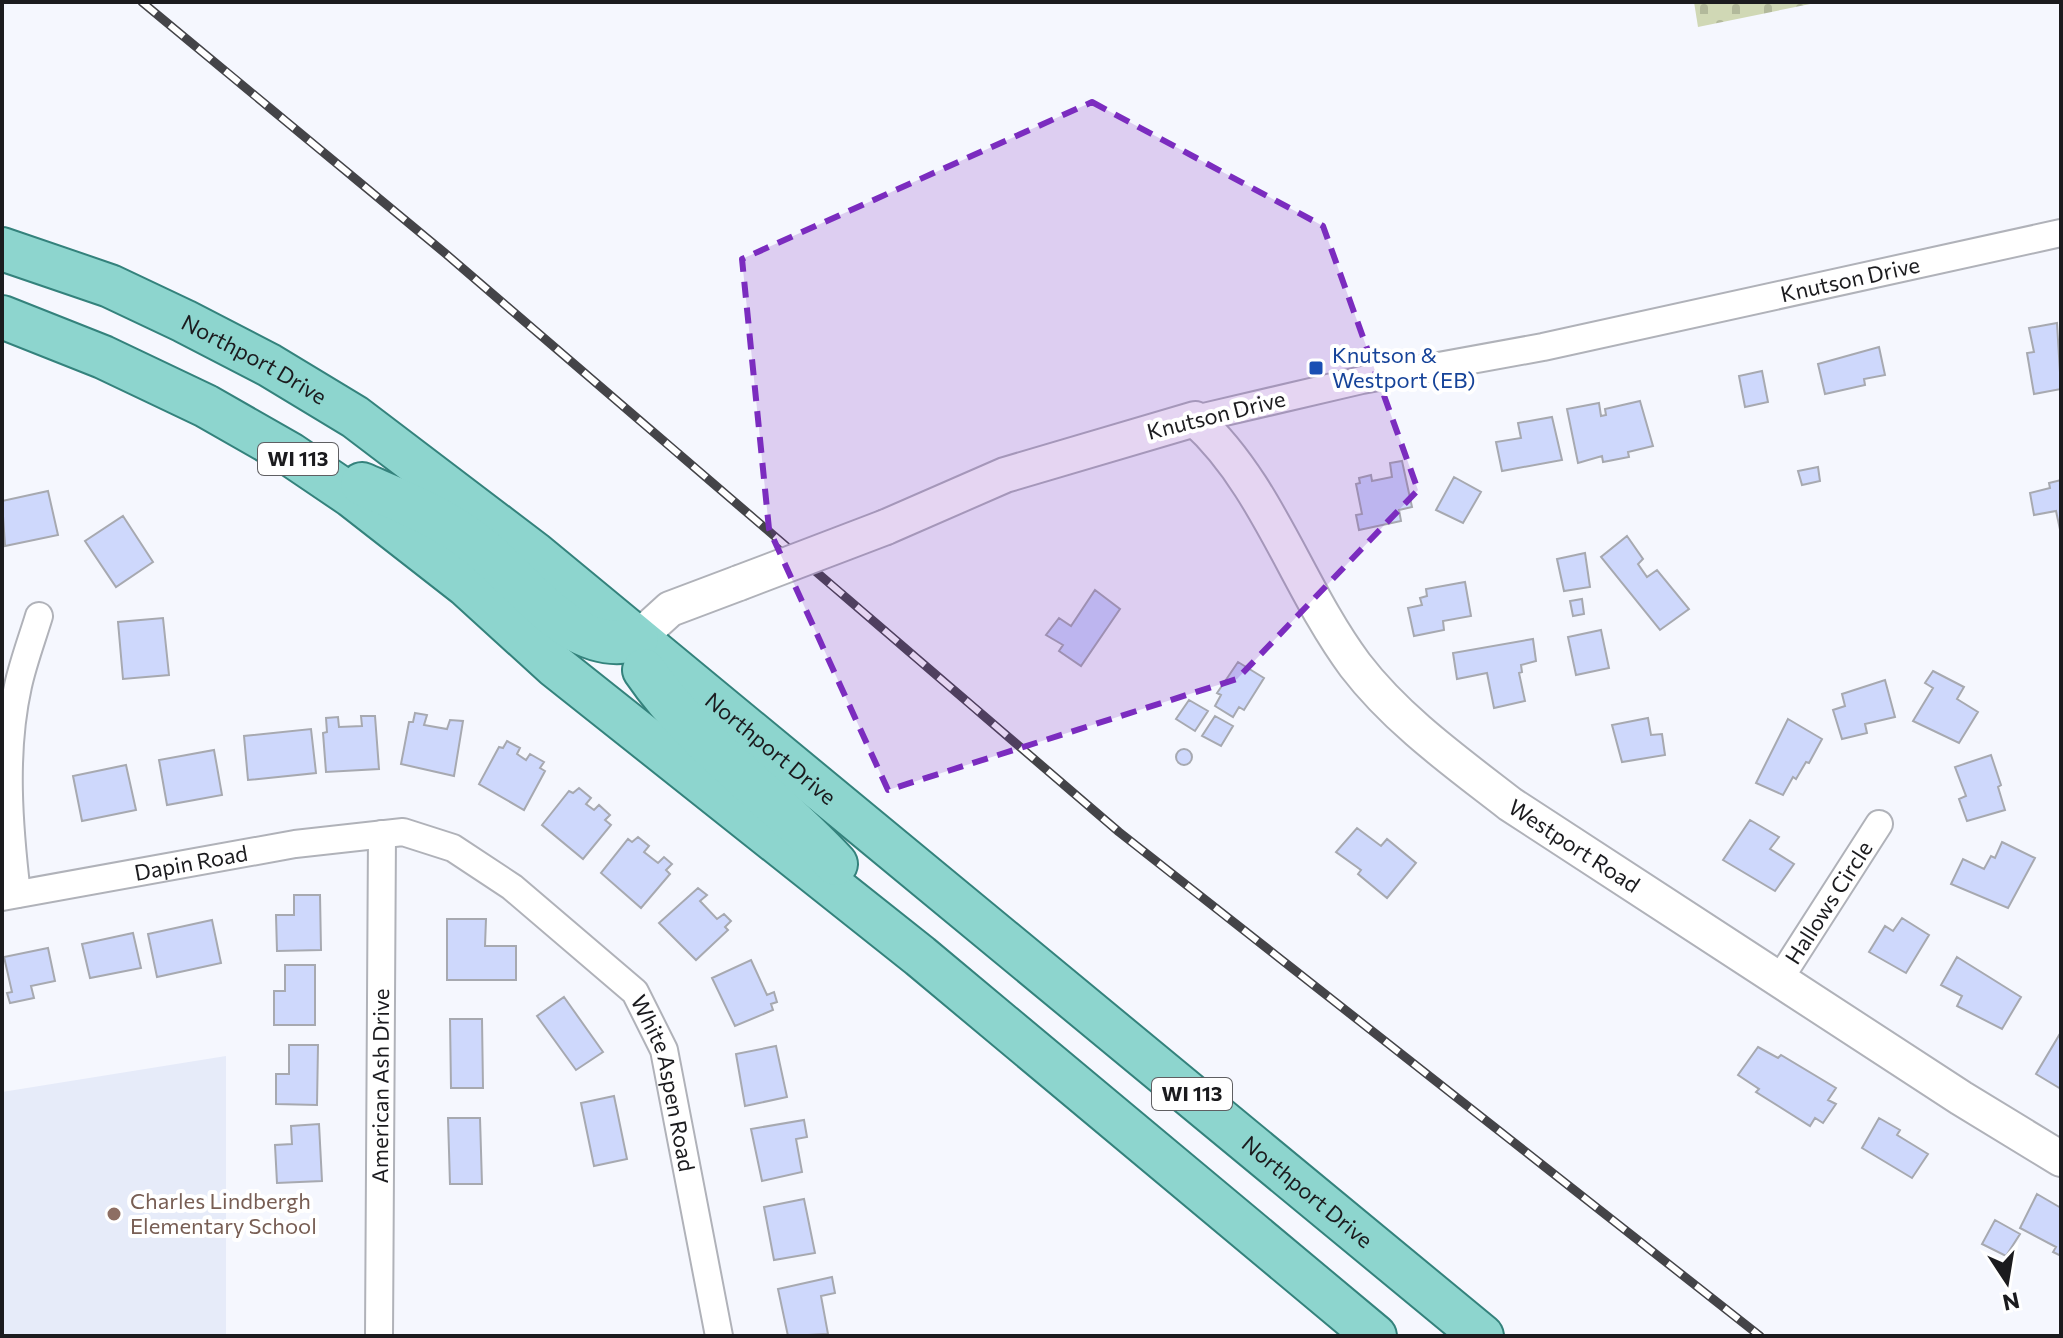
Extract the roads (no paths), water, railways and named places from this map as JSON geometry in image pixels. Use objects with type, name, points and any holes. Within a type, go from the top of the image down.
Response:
[{"type":"main road","name":"Northport Drive","points":[[2,249],[110,286],[184,321],[269,365],[355,417],[490,518],[913,863],[1482,1336]]},
{"type":"main road","name":"WI 113","points":[[2,317],[103,357],[193,400],[290,454],[466,585],[555,666],[920,956],[1375,1336]]},
{"type":"main road","points":[[290,454],[427,512],[476,543],[564,622],[595,640],[610,644],[637,639],[638,662],[686,720],[800,825],[920,956]]},
{"type":"street","name":"Knutson Drive","points":[[637,639],[670,609],[886,527],[1005,475],[1195,419],[1362,380],[1499,356],[2061,233]]},
{"type":"street","name":"Westport Road","points":[[1195,419],[1219,441],[1354,663],[1383,697],[1441,750],[1510,804],[2061,1159]]},
{"type":"street","points":[[10,895],[10,772],[17,687],[39,616]]},
{"type":"street","name":"Hallows Circle","points":[[1779,980],[1879,824]]},
{"type":"street","name":"White Aspen Road","points":[[382,834],[403,832],[453,848],[512,887],[642,1001],[664,1050],[719,1336]]},
{"type":"street","name":"Dapin Road","points":[[10,895],[295,844],[382,834]]},
{"type":"street","name":"American Ash Drive","points":[[379,1336],[382,834]]},
{"type":"railway","points":[[142,2],[446,254],[1119,832],[1760,1336]]},
{"type":"place","name":"Knutson & Westport (EB)","points":[[1316,368]]},
{"type":"place","name":"Charles Lindbergh Elementary School","points":[[114,1214]]}]
